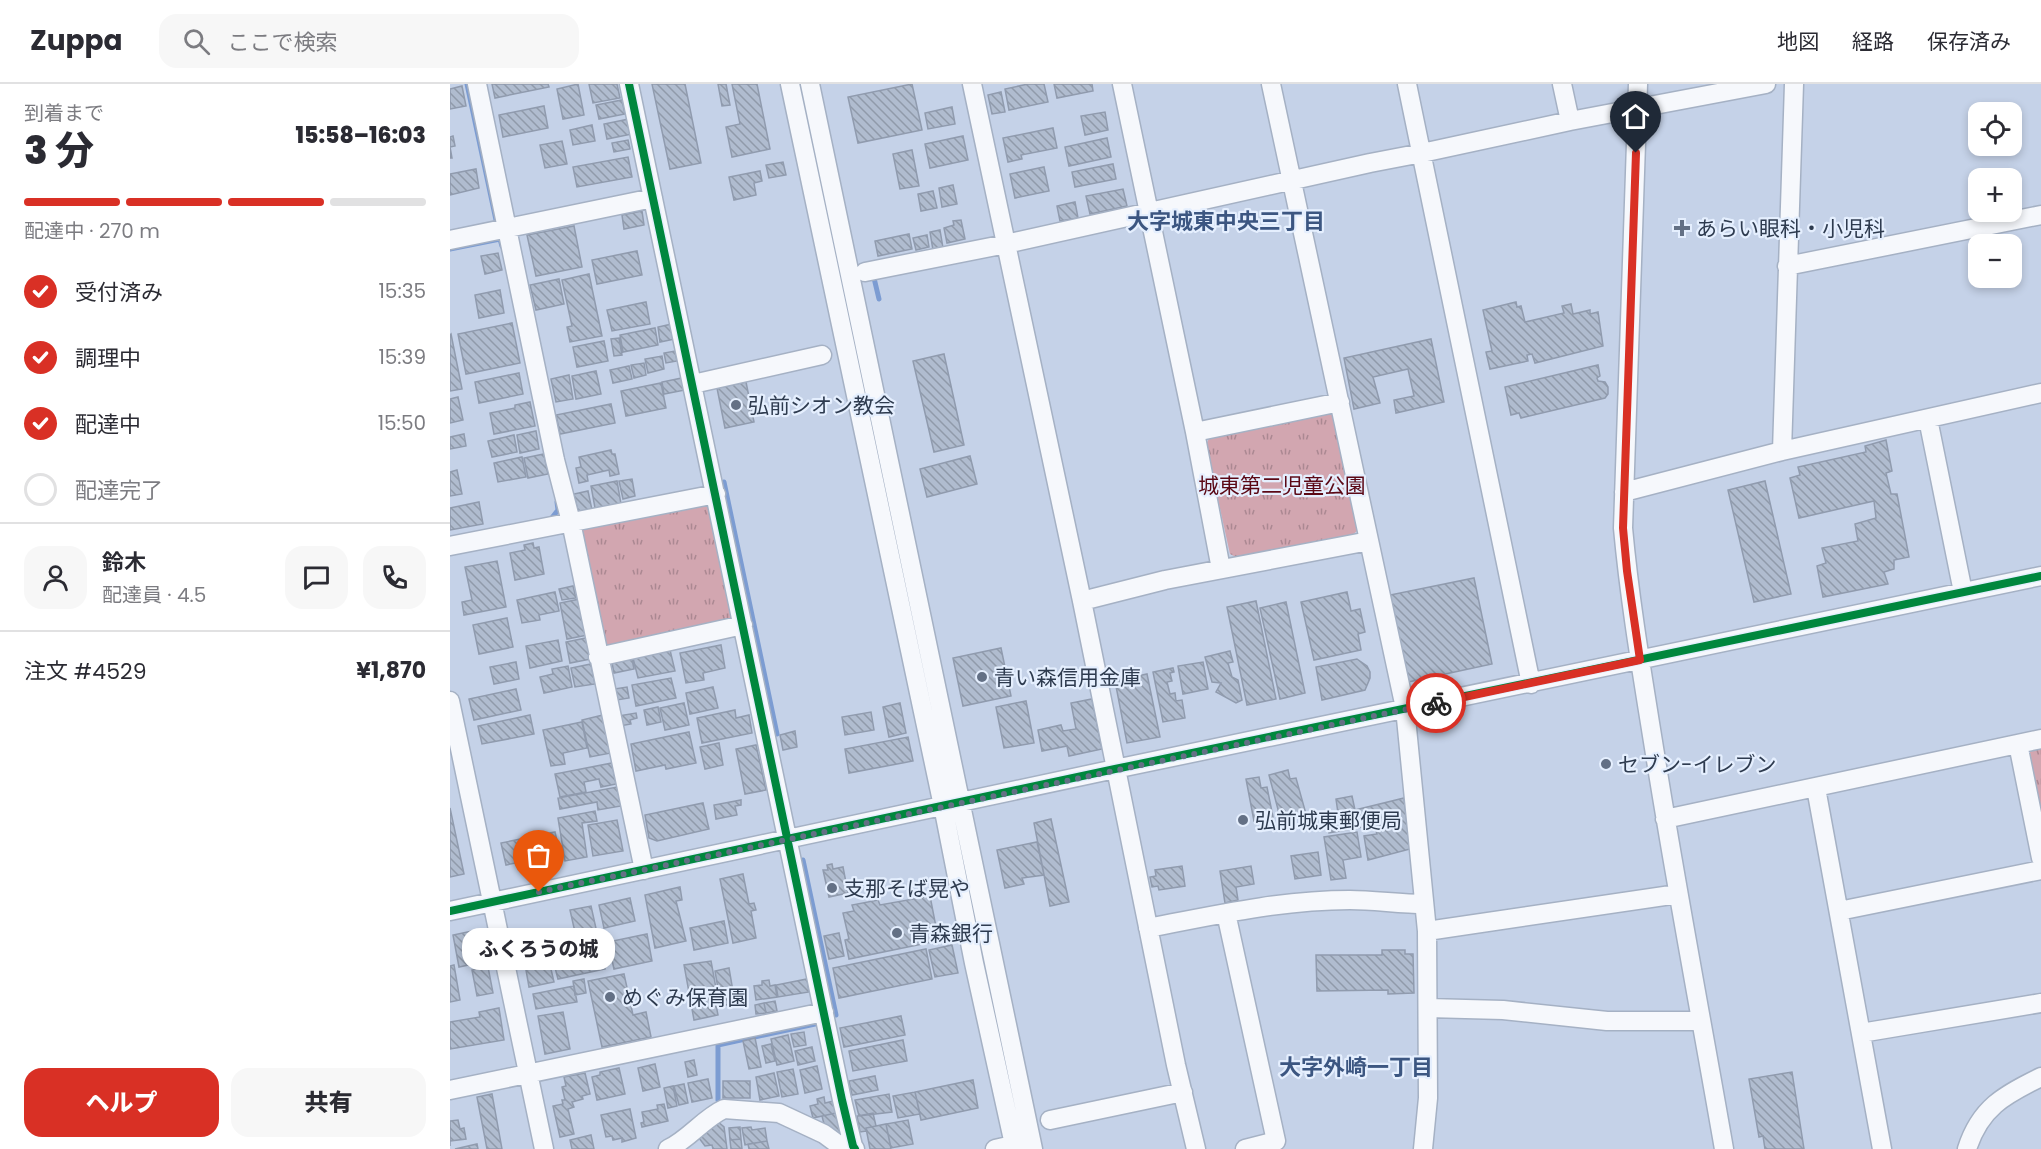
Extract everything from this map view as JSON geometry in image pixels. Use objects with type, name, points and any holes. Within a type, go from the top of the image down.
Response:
[{"type":"street","points":[[477,84],[555,460],[571,522],[644,870]]},
{"type":"street","points":[[629,84],[854,1148],[843,1148],[824,1134],[779,1113],[724,1109],[716,1112],[693,1133],[668,1149]]},
{"type":"street","points":[[790,84],[952,804]]},
{"type":"street","points":[[810,84],[952,804],[1023,1146],[995,1149]]},
{"type":"street","points":[[972,84],[1196,1149]]},
{"type":"street","points":[[1122,84],[1195,432],[1221,569]]},
{"type":"street","points":[[1271,84],[1405,708],[1427,931],[1428,1098],[1423,1149]]},
{"type":"street","points":[[1407,84],[1531,684]]},
{"type":"street","points":[[1562,84],[1570,121]]},
{"type":"street","points":[[1638,84],[1623,528],[1640,660],[1665,819],[1724,1149]]},
{"type":"street","points":[[865,272],[1006,244],[1389,158],[1766,84]]},
{"type":"street","points":[[1782,451],[1794,84]]},
{"type":"street","points":[[450,240],[653,198]]},
{"type":"street","points":[[1787,266],[2041,215]]},
{"type":"street","points":[[693,384],[822,355]]},
{"type":"street","points":[[1624,492],[1782,451],[2041,393]]},
{"type":"street","points":[[1195,432],[1340,402]]},
{"type":"street","points":[[1928,419],[1963,592]]},
{"type":"street","points":[[450,546],[716,494]]},
{"type":"street","points":[[1082,602],[1165,580],[1369,541]]},
{"type":"street","points":[[450,911],[1115,769],[2041,576]]},
{"type":"street","points":[[598,657],[743,625]]},
{"type":"street","points":[[450,701],[544,1149]]},
{"type":"street","points":[[1665,819],[2041,739]]},
{"type":"street","points":[[2018,744],[2041,858]]},
{"type":"street","points":[[1816,788],[1882,1149]]},
{"type":"street","points":[[1839,911],[2041,870]]},
{"type":"street","points":[[1427,931],[1678,894]]},
{"type":"street","points":[[1148,928],[1286,904],[1352,900],[1424,904]]},
{"type":"street","points":[[1226,913],[1276,1141],[1245,1149]]},
{"type":"street","points":[[1861,1033],[2041,1003]]},
{"type":"street","points":[[1428,1008],[1503,1010],[1607,1021],[1701,1021]]},
{"type":"street","points":[[450,1090],[824,1012]]},
{"type":"street","points":[[1967,1149],[1973,1130],[1989,1110],[2013,1091],[2041,1077]]},
{"type":"street","points":[[1050,1120],[1183,1092]]},
{"type":"green space","name":"城東第二児童公園","points":[[1325,411],[1335,416],[1357,531],[1351,536],[1238,558],[1230,554],[1206,445],[1211,434]]},
{"type":"green space","points":[[704,501],[711,506],[733,617],[730,623],[611,649],[604,645],[582,531],[584,526]]},
{"type":"green space","points":[[2041,745],[2041,813],[2029,747]]},
{"type":"building","points":[[492,84],[548,84],[549,87],[495,98]]},
{"type":"building","points":[[578,84],[584,115],[563,119],[557,89]]},
{"type":"building","points":[[589,84],[617,84],[620,98],[593,103]]},
{"type":"building","points":[[652,84],[685,84],[701,163],[670,169]]},
{"type":"building","points":[[718,84],[726,84],[730,105],[722,106]]},
{"type":"building","points":[[732,84],[757,84],[770,149],[732,157],[726,127],[740,124]]},
{"type":"building","points":[[912,84],[922,130],[858,143],[848,97]]},
{"type":"building","points":[[1028,84],[1044,84],[1048,102],[1009,110],[1005,89]]},
{"type":"building","points":[[1054,84],[1092,84],[1093,91],[1057,98]]},
{"type":"building","points":[[462,86],[466,106],[450,109],[450,89]]},
{"type":"building","points":[[1001,92],[1005,112],[992,114],[988,95]]},
{"type":"building","points":[[622,100],[625,114],[599,119],[596,105]]},
{"type":"building","points":[[544,106],[548,128],[503,137],[499,115]]},
{"type":"building","points":[[952,107],[955,124],[928,129],[925,113]]},
{"type":"building","points":[[1105,112],[1108,130],[1085,135],[1081,116]]},
{"type":"building","points":[[629,119],[632,134],[607,139],[604,124]]},
{"type":"building","points":[[592,125],[595,141],[573,145],[570,130]]},
{"type":"building","points":[[1053,128],[1057,148],[1021,155],[1022,159],[1008,162],[1003,138]]},
{"type":"building","points":[[453,136],[455,146],[450,147],[450,137]]},
{"type":"building","points":[[963,136],[968,160],[930,168],[925,144]]},
{"type":"building","points":[[1107,138],[1111,157],[1069,166],[1065,147]]},
{"type":"building","points":[[628,140],[630,149],[614,152],[612,143]]},
{"type":"building","points":[[562,141],[567,164],[545,168],[540,145]]},
{"type":"building","points":[[912,150],[919,186],[900,189],[893,154]]},
{"type":"building","points":[[628,157],[632,177],[577,187],[573,167]]},
{"type":"building","points":[[783,162],[786,175],[769,178],[766,165]]},
{"type":"building","points":[[1113,164],[1116,179],[1075,187],[1072,172]]},
{"type":"building","points":[[1044,167],[1049,191],[1015,198],[1010,174]]},
{"type":"building","points":[[476,169],[479,188],[450,195],[450,174]]},
{"type":"building","points":[[760,171],[762,181],[754,183],[756,195],[734,200],[729,177]]},
{"type":"building","points":[[953,185],[957,204],[942,207],[939,188]]},
{"type":"building","points":[[1123,189],[1127,206],[1090,214],[1086,196]]},
{"type":"building","points":[[933,191],[937,208],[921,211],[918,194]]},
{"type":"building","points":[[1075,202],[1078,218],[1060,221],[1057,206]]},
{"type":"building","points":[[642,211],[644,225],[624,229],[622,215]]},
{"type":"building","points":[[961,220],[965,239],[947,243],[944,228],[954,225],[953,221]]},
{"type":"building","points":[[574,226],[582,267],[536,276],[527,235]]},
{"type":"building","points":[[940,230],[943,248],[933,250],[930,232]]},
{"type":"building","points":[[909,234],[912,249],[878,256],[875,241]]},
{"type":"building","points":[[927,235],[929,247],[916,250],[913,238]]},
{"type":"building","points":[[637,251],[642,275],[597,284],[592,260]]},
{"type":"building","points":[[498,253],[502,270],[485,274],[481,256]]},
{"type":"building","points":[[589,274],[602,336],[570,342],[567,327],[572,326],[562,280]]},
{"type":"building","points":[[559,279],[564,304],[536,310],[530,285]]},
{"type":"building","points":[[500,290],[504,313],[479,318],[475,295]]},
{"type":"building","points":[[646,302],[650,324],[612,331],[607,310]]},
{"type":"building","points":[[1516,302],[1517,307],[1521,306],[1525,322],[1564,313],[1562,306],[1571,304],[1573,314],[1590,310],[1590,314],[1598,312],[1603,346],[1535,363],[1532,354],[1527,355],[1528,361],[1490,369],[1486,352],[1492,351],[1483,310]]},
{"type":"building","points":[[512,323],[520,363],[466,374],[458,334]]},
{"type":"building","points":[[672,324],[675,339],[660,342],[658,327]]},
{"type":"building","points":[[655,328],[658,345],[623,352],[620,335]]},
{"type":"building","points":[[450,335],[462,389],[450,391]]},
{"type":"building","points":[[619,338],[622,355],[614,356],[611,339]]},
{"type":"building","points":[[1431,339],[1444,402],[1396,413],[1394,400],[1414,396],[1408,369],[1373,377],[1380,403],[1354,409],[1344,358]]},
{"type":"building","points":[[604,341],[608,361],[577,367],[573,347]]},
{"type":"building","points":[[675,351],[677,361],[666,363],[664,353]]},
{"type":"building","points":[[944,354],[964,445],[934,452],[913,361]]},
{"type":"building","points":[[662,356],[664,369],[648,373],[645,359]]},
{"type":"building","points":[[644,363],[646,375],[634,378],[631,365]]},
{"type":"building","points":[[1598,365],[1600,376],[1597,378],[1598,381],[1605,382],[1608,387],[1608,394],[1605,398],[1521,418],[1519,413],[1511,415],[1505,387]]},
{"type":"building","points":[[629,366],[632,379],[613,383],[610,370]]},
{"type":"building","points":[[596,371],[601,394],[576,399],[572,376]]},
{"type":"building","points":[[519,373],[523,394],[479,403],[475,382]]},
{"type":"building","points":[[569,375],[573,399],[556,402],[551,379]]},
{"type":"building","points":[[682,378],[685,390],[664,394],[662,382]]},
{"type":"building","name":"弘前シオン教会","points":[[746,382],[754,422],[725,428],[717,388]]},
{"type":"building","points":[[661,383],[666,408],[626,416],[621,391]]},
{"type":"building","points":[[458,397],[463,420],[450,423],[450,399]]},
{"type":"building","points":[[530,402],[535,426],[494,434],[490,413],[515,408],[515,405]]},
{"type":"building","points":[[611,404],[615,423],[560,434],[556,415]]},
{"type":"building","points":[[536,431],[539,449],[520,453],[517,435]]},
{"type":"building","points":[[464,434],[466,446],[450,449],[450,437]]},
{"type":"building","points":[[514,435],[517,452],[492,457],[488,441]]},
{"type":"building","points":[[1886,440],[1892,471],[1886,473],[1891,494],[1897,494],[1909,557],[1894,560],[1894,569],[1884,572],[1888,584],[1823,597],[1817,566],[1826,563],[1822,548],[1858,541],[1855,524],[1876,518],[1874,501],[1799,518],[1790,478],[1800,475],[1798,467],[1866,452],[1865,446]]},
{"type":"building","points":[[611,450],[612,454],[615,454],[619,474],[610,476],[609,470],[587,475],[588,481],[579,483],[576,468],[581,467],[579,457]]},
{"type":"building","points":[[544,454],[548,474],[528,478],[524,458]]},
{"type":"building","points":[[970,456],[977,484],[927,497],[920,469]]},
{"type":"building","points":[[522,457],[526,477],[498,482],[494,463]]},
{"type":"building","points":[[457,470],[462,494],[450,496],[450,472]]},
{"type":"building","points":[[632,479],[635,496],[623,499],[619,481]]},
{"type":"building","points":[[617,481],[621,504],[595,508],[591,486]]},
{"type":"building","points":[[1765,481],[1791,594],[1754,602],[1728,490]]},
{"type":"building","points":[[588,491],[592,510],[578,512],[574,494]]},
{"type":"building","points":[[479,502],[483,524],[450,530],[450,508]]},
{"type":"building","points":[[533,543],[534,548],[539,547],[544,574],[515,580],[510,553],[525,550],[524,545]]},
{"type":"building","points":[[497,561],[506,607],[464,615],[462,602],[472,600],[465,567]]},
{"type":"building","points":[[1474,578],[1492,664],[1408,682],[1390,595]]},
{"type":"building","points":[[573,586],[576,598],[562,600],[559,589]]},
{"type":"building","points":[[555,592],[559,611],[539,615],[540,620],[522,623],[517,600]]},
{"type":"building","points":[[1347,592],[1351,611],[1360,609],[1365,632],[1358,634],[1361,650],[1314,660],[1301,602]]},
{"type":"building","points":[[580,599],[588,635],[567,639],[560,603]]},
{"type":"building","points":[[1256,601],[1276,699],[1247,705],[1227,607]]},
{"type":"building","points":[[1286,602],[1305,693],[1280,699],[1260,608]]},
{"type":"building","points":[[507,618],[513,647],[479,654],[473,625]]},
{"type":"building","points":[[586,638],[591,659],[570,663],[566,642]]},
{"type":"building","points":[[558,640],[562,661],[530,668],[526,646]]},
{"type":"building","points":[[721,645],[725,668],[703,673],[704,680],[686,683],[680,653]]},
{"type":"building","name":"青い森信用金庫","points":[[1001,648],[1011,696],[963,706],[953,658]]},
{"type":"building","points":[[670,650],[675,671],[638,678],[633,658]]},
{"type":"building","points":[[1230,651],[1233,662],[1228,663],[1232,677],[1238,680],[1242,700],[1236,703],[1216,692],[1221,683],[1212,682],[1205,657]]},
{"type":"building","points":[[632,659],[634,669],[614,673],[612,663]]},
{"type":"building","points":[[1357,659],[1367,666],[1370,672],[1365,690],[1322,700],[1316,667]]},
{"type":"building","points":[[516,662],[519,679],[494,684],[490,667]]},
{"type":"building","points":[[1203,662],[1208,689],[1183,694],[1178,666]]},
{"type":"building","points":[[591,664],[595,684],[575,687],[571,668]]},
{"type":"building","points":[[568,666],[572,687],[544,693],[540,677],[553,674],[552,669]]},
{"type":"building","points":[[1173,668],[1174,672],[1170,673],[1172,681],[1167,682],[1170,694],[1175,693],[1176,701],[1182,700],[1185,718],[1163,722],[1153,672]]},
{"type":"building","points":[[1147,674],[1160,737],[1127,743],[1115,681]]},
{"type":"building","points":[[671,678],[676,698],[636,706],[632,685]]},
{"type":"building","points":[[627,687],[629,698],[617,700],[614,689]]},
{"type":"building","points":[[713,687],[718,708],[690,714],[686,693]]},
{"type":"building","points":[[516,689],[521,710],[474,720],[469,699]]},
{"type":"building","points":[[1092,699],[1102,749],[1069,756],[1067,746],[1042,751],[1038,730],[1061,725],[1063,731],[1076,729],[1071,703]]},
{"type":"building","points":[[1026,701],[1034,743],[1004,748],[996,707]]},
{"type":"building","points":[[684,703],[689,725],[665,730],[660,708]]},
{"type":"building","points":[[900,703],[906,733],[889,737],[883,707]]},
{"type":"building","points":[[658,707],[661,722],[647,725],[644,710]]},
{"type":"building","points":[[735,710],[736,718],[749,715],[752,733],[702,743],[697,718]]},
{"type":"building","points":[[871,712],[874,730],[845,735],[842,717]]},
{"type":"building","points":[[636,713],[637,718],[630,720],[631,724],[620,726],[618,716]]},
{"type":"building","points":[[530,715],[534,734],[482,744],[478,726]]},
{"type":"building","points":[[603,715],[611,753],[590,757],[582,720]]},
{"type":"building","points":[[582,722],[587,748],[563,753],[565,764],[551,766],[543,730]]},
{"type":"building","points":[[795,731],[797,747],[783,750],[780,735]]},
{"type":"building","points":[[689,732],[696,763],[666,769],[665,765],[636,771],[631,744]]},
{"type":"building","points":[[908,737],[913,761],[849,773],[845,749]]},
{"type":"building","points":[[719,743],[723,765],[705,769],[700,747]]},
{"type":"building","points":[[756,745],[766,790],[745,794],[736,749]]},
{"type":"building","points":[[612,763],[616,784],[601,787],[599,779],[584,782],[586,792],[560,797],[555,774]]},
{"type":"building","points":[[1288,770],[1290,779],[1296,778],[1306,814],[1281,821],[1269,775]]},
{"type":"building","points":[[1259,777],[1261,788],[1267,787],[1273,817],[1254,821],[1246,779]]},
{"type":"building","points":[[617,787],[621,806],[598,810],[597,802],[560,809],[558,798]]},
{"type":"building","points":[[1352,796],[1355,810],[1404,798],[1410,849],[1368,860],[1364,836],[1377,834],[1374,825],[1329,833],[1326,816],[1338,813],[1336,799]]},
{"type":"building","points":[[741,800],[741,805],[735,806],[737,815],[716,819],[714,805]]},
{"type":"building","points":[[703,803],[709,829],[657,841],[649,838],[645,815]]},
{"type":"building","points":[[450,808],[464,874],[450,877]]},
{"type":"building","points":[[595,811],[597,821],[582,823],[587,857],[565,861],[558,818]]},
{"type":"building","points":[[1051,819],[1069,902],[1050,906],[1034,823]]},
{"type":"building","points":[[617,820],[623,851],[593,856],[588,825]]},
{"type":"building","points":[[555,832],[560,854],[506,865],[501,843]]},
{"type":"building","points":[[1357,832],[1361,857],[1343,860],[1346,878],[1331,880],[1324,837]]},
{"type":"building","points":[[1037,842],[1044,875],[1022,878],[1024,884],[1005,888],[997,850]]},
{"type":"building","points":[[1318,852],[1321,875],[1295,879],[1291,856]]},
{"type":"building","points":[[832,864],[833,869],[843,867],[848,893],[829,897],[823,870],[828,870],[827,865]]},
{"type":"building","points":[[1182,866],[1185,886],[1159,890],[1158,886],[1152,887],[1150,877],[1156,876],[1155,870]]},
{"type":"building","points":[[1251,866],[1254,884],[1236,887],[1238,900],[1225,903],[1220,871]]},
{"type":"building","points":[[743,874],[749,904],[754,903],[756,910],[751,911],[756,938],[733,943],[720,879]]},
{"type":"building","points":[[680,887],[682,900],[676,901],[686,941],[655,948],[645,895]]},
{"type":"building","name":"青森銀行","points":[[930,896],[936,927],[945,926],[947,939],[849,959],[845,940],[849,939],[843,913],[854,911],[852,905],[878,900],[880,905]]},
{"type":"building","points":[[630,898],[635,921],[604,928],[599,905]]},
{"type":"building","points":[[591,906],[605,969],[558,979],[552,956],[579,950],[570,910]]},
{"type":"building","points":[[724,921],[728,943],[694,950],[690,928]]},
{"type":"building","points":[[472,931],[482,937],[487,961],[459,967],[453,935]]},
{"type":"building","points":[[839,933],[844,956],[829,959],[824,936]]},
{"type":"building","points":[[647,934],[652,961],[614,969],[608,942]]},
{"type":"building","points":[[952,945],[958,973],[935,977],[929,950]]},
{"type":"building","points":[[926,949],[932,979],[839,998],[833,968]]},
{"type":"building","points":[[1382,950],[1405,950],[1405,954],[1413,954],[1414,993],[1388,994],[1388,990],[1317,991],[1316,955],[1382,955]]},
{"type":"building","points":[[711,961],[718,999],[715,1000],[718,1015],[694,1020],[684,965]]},
{"type":"building","points":[[454,965],[460,1000],[450,1002],[450,966]]},
{"type":"building","points":[[550,965],[554,982],[529,987],[526,970]]},
{"type":"building","points":[[488,967],[493,993],[477,996],[472,970]]},
{"type":"building","points":[[729,968],[735,1003],[721,1006],[715,971]]},
{"type":"building","name":"めぐみ保育園","points":[[624,974],[633,1015],[646,1012],[651,1037],[602,1047],[588,981]]},
{"type":"building","points":[[584,979],[586,993],[575,995],[573,981]]},
{"type":"building","points":[[807,979],[809,992],[778,997],[776,985]]},
{"type":"building","points":[[769,980],[770,986],[775,985],[777,997],[756,1000],[754,986],[762,985],[762,981]]},
{"type":"building","points":[[574,986],[577,1002],[536,1009],[533,994]]},
{"type":"building","points":[[775,1001],[777,1011],[766,1013],[764,1003]]},
{"type":"building","points":[[764,1003],[766,1013],[756,1014],[755,1005]]},
{"type":"building","points":[[499,1008],[504,1040],[450,1049],[450,1022],[480,1017],[479,1012]]},
{"type":"building","points":[[563,1012],[570,1049],[545,1054],[538,1016]]},
{"type":"building","points":[[901,1016],[905,1035],[844,1047],[840,1028]]},
{"type":"building","points":[[804,1032],[806,1045],[794,1047],[791,1034]]},
{"type":"building","points":[[788,1035],[794,1061],[777,1065],[771,1039]]},
{"type":"building","points":[[755,1038],[761,1067],[749,1069],[743,1041]]},
{"type":"building","points":[[903,1040],[907,1061],[853,1071],[849,1051]]},
{"type":"building","points":[[771,1044],[775,1061],[766,1063],[762,1046]]},
{"type":"building","points":[[812,1047],[815,1061],[798,1065],[795,1051]]},
{"type":"building","points":[[694,1060],[697,1075],[688,1077],[685,1062]]},
{"type":"building","points":[[655,1064],[660,1087],[643,1091],[638,1068]]},
{"type":"building","points":[[817,1066],[822,1089],[805,1093],[800,1070]]},
{"type":"building","points":[[619,1068],[625,1094],[597,1100],[592,1077],[600,1075],[600,1072]]},
{"type":"building","points":[[793,1069],[798,1094],[782,1097],[777,1072]]},
{"type":"building","points":[[1792,1072],[1804,1149],[1765,1149],[1763,1136],[1759,1137],[1749,1079]]},
{"type":"building","points":[[585,1073],[590,1094],[572,1102],[574,1107],[568,1109],[574,1134],[560,1137],[553,1106],[563,1104],[562,1100],[565,1100],[562,1087],[566,1086],[564,1077]]},
{"type":"building","points":[[774,1073],[779,1096],[760,1100],[756,1077]]},
{"type":"building","points":[[875,1076],[878,1090],[852,1095],[849,1081]]},
{"type":"building","points":[[708,1079],[712,1098],[692,1102],[688,1083]]},
{"type":"building","points":[[973,1080],[978,1108],[921,1120],[915,1092]]},
{"type":"building","points":[[723,1081],[750,1081],[750,1098],[723,1098]]},
{"type":"building","points":[[684,1084],[688,1103],[679,1105],[674,1086]]},
{"type":"building","points":[[673,1086],[677,1106],[668,1108],[664,1088]]},
{"type":"building","points":[[915,1092],[920,1114],[898,1118],[893,1096]]},
{"type":"building","points":[[492,1094],[502,1149],[487,1149],[477,1097]]},
{"type":"building","points":[[889,1094],[892,1112],[859,1116],[855,1100]]},
{"type":"building","points":[[824,1097],[825,1103],[834,1101],[836,1113],[813,1118],[810,1106],[818,1104],[817,1099]]},
{"type":"building","points":[[664,1104],[668,1121],[642,1127],[641,1123],[644,1122],[642,1112],[658,1109],[657,1105]]},
{"type":"building","points":[[630,1109],[636,1138],[622,1142],[622,1138],[613,1140],[612,1136],[606,1137],[601,1115]]},
{"type":"building","points":[[836,1113],[841,1137],[825,1128],[822,1116]]},
{"type":"building","points":[[873,1113],[876,1126],[860,1132],[857,1116]]},
{"type":"building","points":[[458,1120],[460,1129],[464,1128],[466,1139],[450,1141],[450,1121]]},
{"type":"building","points":[[908,1120],[913,1144],[891,1148],[886,1124]]},
{"type":"building","points":[[717,1121],[724,1127],[727,1149],[713,1149],[712,1145],[705,1146],[699,1138]]},
{"type":"building","points":[[886,1124],[891,1149],[870,1149],[866,1128]]},
{"type":"building","points":[[740,1127],[741,1139],[730,1140],[729,1128]]},
{"type":"building","points":[[751,1127],[752,1130],[765,1128],[767,1141],[745,1145],[742,1128]]},
{"type":"building","points":[[591,1135],[594,1149],[572,1149],[570,1140]]},
{"type":"building","points":[[741,1139],[742,1149],[731,1149],[730,1140]]},
{"type":"building","points":[[767,1141],[769,1149],[749,1149],[748,1144]]},
{"type":"building","points":[[477,1144],[478,1149],[455,1149]]},
{"type":"waterway","points":[[467,84],[496,220]]},
{"type":"waterway","points":[[450,249],[500,239],[502,246]]},
{"type":"waterway","points":[[878,277],[874,278],[879,299]]},
{"type":"waterway","points":[[724,482],[777,734]]},
{"type":"waterway","points":[[551,519],[558,510],[557,502]]},
{"type":"waterway","points":[[803,860],[836,1015]]},
{"type":"waterway","points":[[718,1100],[718,1045],[815,1024]]},
{"type":"cycle path","points":[[629,84],[842,1100],[855,1149]]},
{"type":"cycle path","points":[[450,911],[1115,769],[2041,576]]},
{"type":"way so far","points":[[539,892],[1436,703]]},
{"type":"place","name":"あらい眼科・小児科","points":[[1682,228]]},
{"type":"place","name":"弘前シオン教会","points":[[736,405]]},
{"type":"place","name":"青い森信用金庫","points":[[982,677]]},
{"type":"place","name":"セブン-イレブン","points":[[1606,764]]},
{"type":"place","name":"弘前城東郵便局","points":[[1243,820]]},
{"type":"place","name":"支那そば晃や","points":[[832,888]]},
{"type":"place","name":"ふくろうの城","points":[[539,892]]},
{"type":"place","name":"青森銀行","points":[[897,933]]},
{"type":"place","name":"めぐみ保育園","points":[[610,997]]},
{"type":"district","name":"大字城東中央三丁目","points":[[1226,221]]},
{"type":"district","name":"大字外崎一丁目","points":[[1356,1067]]},
{"type":"route","points":[[1436,703],[1640,660],[1623,528],[1636,153]]}]
